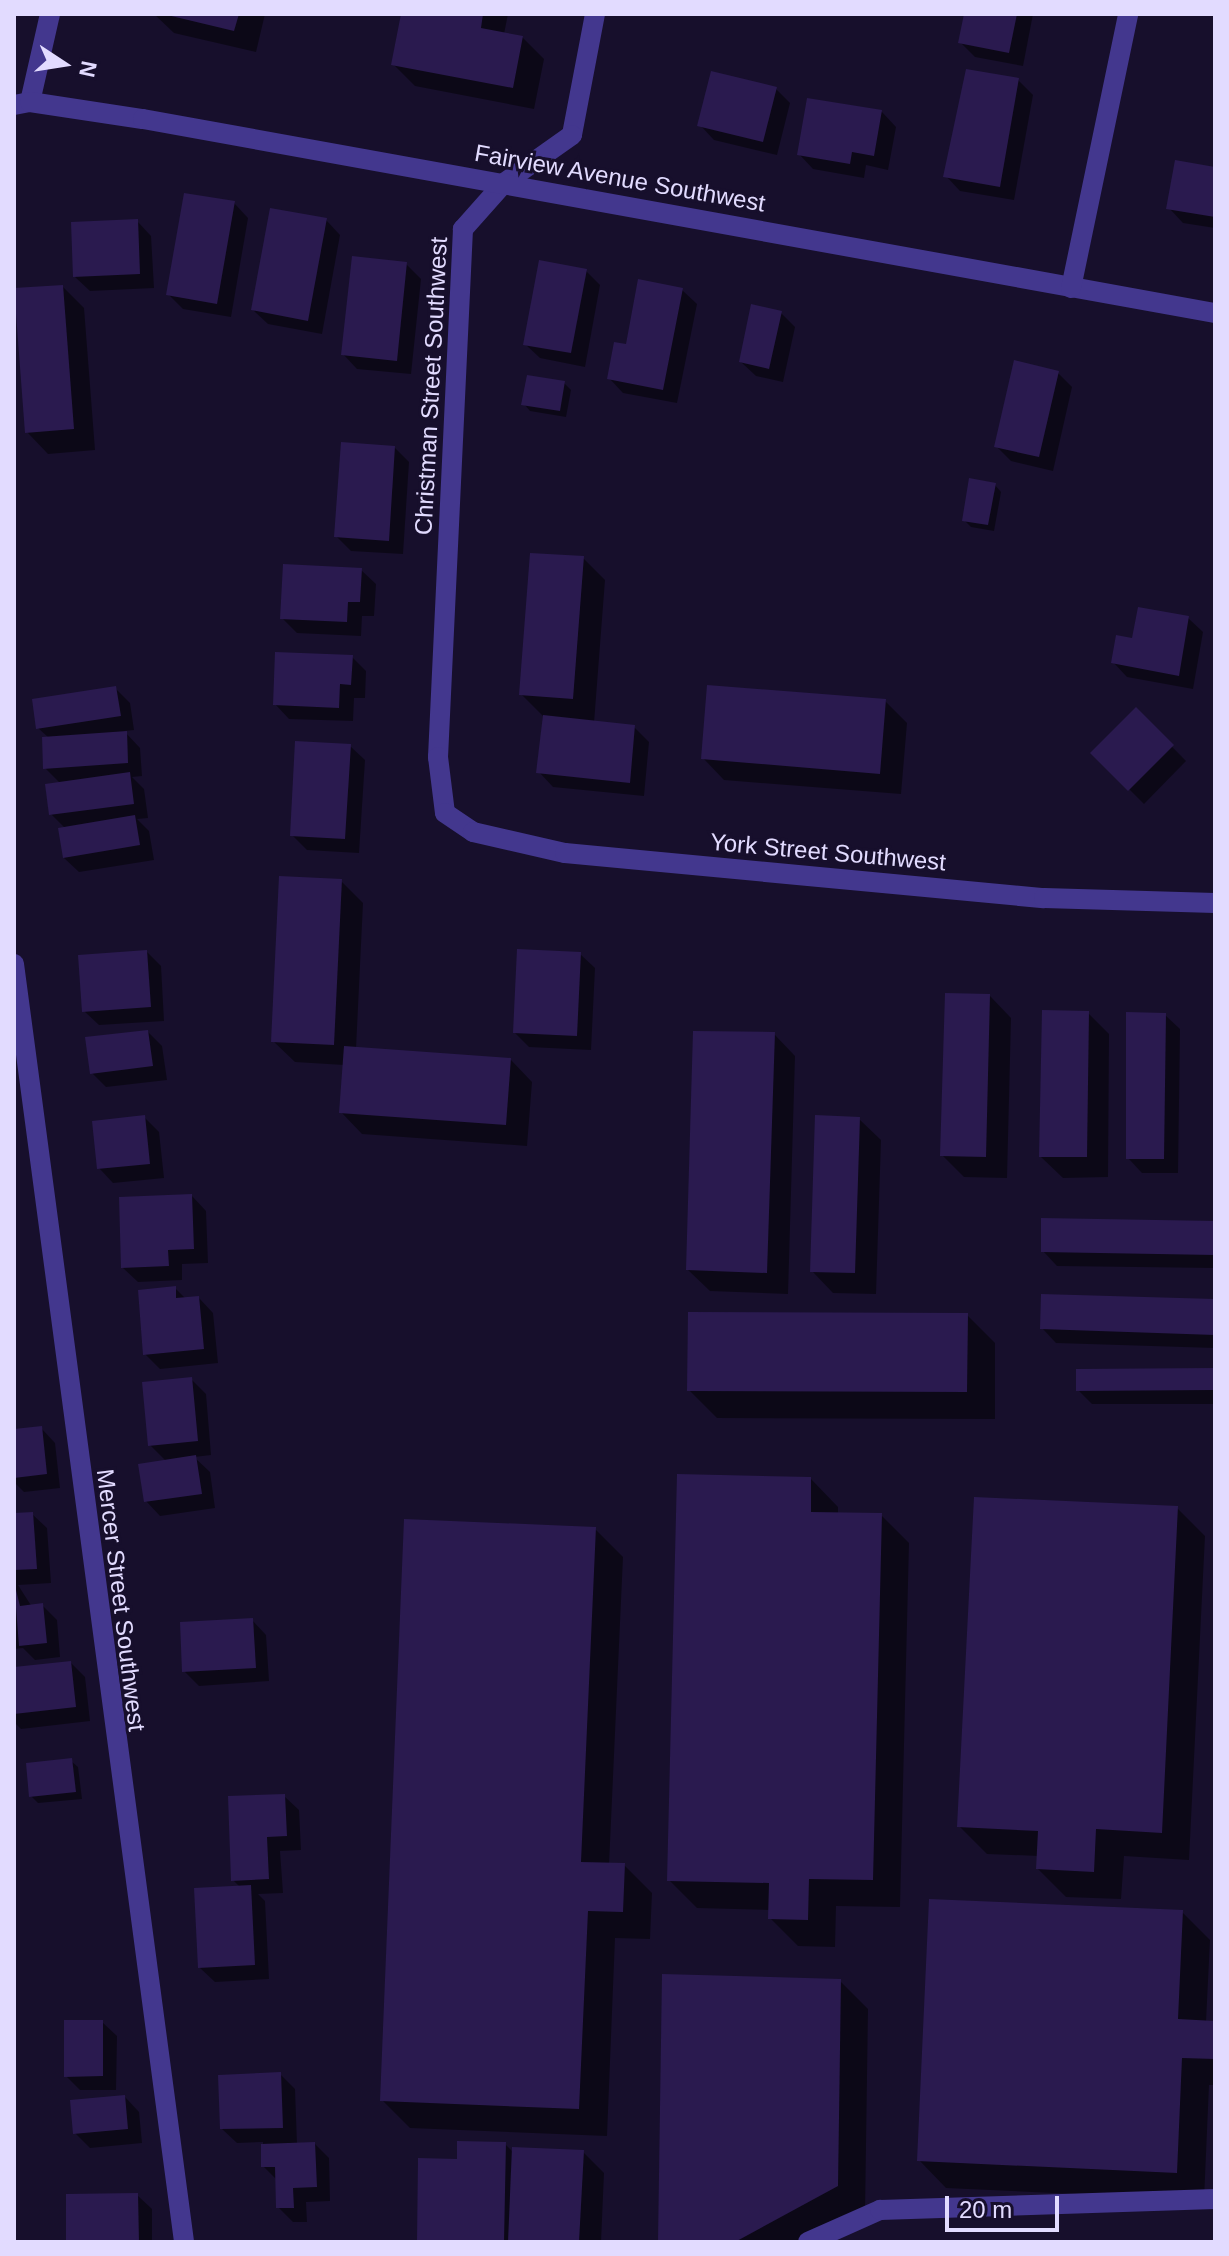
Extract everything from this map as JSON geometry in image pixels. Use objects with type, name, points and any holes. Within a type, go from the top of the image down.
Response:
[{"type":"street","points":[[22,104],[50,14]]},
{"type":"street","name":"Christman Street Southwest","points":[[445,813],[438,757],[463,229],[504,183],[572,135],[595,14]]},
{"type":"street","points":[[1071,288],[1128,14]]},
{"type":"street","name":"Fairview Avenue Southwest","points":[[22,104],[504,183],[1215,313]]},
{"type":"street","name":"York Street Southwest","points":[[445,813],[473,832],[565,853],[1044,898],[1215,903]]},
{"type":"street","name":"Mercer Street Southwest","points":[[14,964],[184,2242]]},
{"type":"street","points":[[808,2242],[880,2210],[1215,2199]]},
{"type":"building","points":[[163,14],[239,14],[234,31]]},
{"type":"building","points":[[401,14],[483,14],[481,28],[523,36],[513,88],[391,65]]},
{"type":"building","points":[[964,14],[1017,14],[1009,53],[958,43]]},
{"type":"building","points":[[966,69],[1019,78],[1000,187],[943,177]]},
{"type":"building","points":[[711,71],[777,87],[763,142],[697,126]]},
{"type":"building","points":[[807,98],[882,110],[874,156],[852,152],[850,164],[797,155]]},
{"type":"building","points":[[1175,160],[1215,167],[1215,217],[1166,209]]},
{"type":"building","points":[[184,193],[235,201],[217,304],[166,295]]},
{"type":"building","points":[[270,208],[327,218],[308,321],[251,310]]},
{"type":"building","points":[[138,219],[140,274],[73,277],[71,222]]},
{"type":"building","points":[[352,256],[407,262],[397,361],[341,355]]},
{"type":"building","points":[[539,260],[587,269],[571,353],[523,345]]},
{"type":"building","points":[[638,279],[683,288],[663,390],[607,379],[614,342],[626,344]]},
{"type":"building","points":[[63,285],[74,429],[25,433],[14,288]]},
{"type":"building","points":[[751,304],[782,311],[769,369],[739,362]]},
{"type":"building","points":[[1014,360],[1059,371],[1039,457],[994,447]]},
{"type":"building","points":[[527,375],[565,381],[560,411],[521,405]]},
{"type":"building","points":[[341,442],[395,446],[389,541],[334,537]]},
{"type":"building","points":[[969,478],[996,483],[988,525],[962,521]]},
{"type":"building","points":[[530,553],[584,556],[573,699],[519,695]]},
{"type":"building","points":[[283,564],[362,568],[360,602],[348,602],[347,622],[280,619]]},
{"type":"building","points":[[1138,607],[1189,616],[1179,676],[1111,663],[1116,635],[1132,638]]},
{"type":"building","points":[[275,652],[353,655],[351,685],[340,684],[339,708],[273,705]]},
{"type":"building","points":[[707,685],[886,699],[880,774],[701,759]]},
{"type":"building","points":[[116,686],[121,716],[36,729],[32,699]]},
{"type":"building","points":[[1136,707],[1174,745],[1128,791],[1090,753]]},
{"type":"building","points":[[543,715],[635,725],[630,783],[536,773]]},
{"type":"building","points":[[127,731],[128,763],[43,769],[42,737]]},
{"type":"building","points":[[295,741],[351,744],[345,839],[290,836]]},
{"type":"building","points":[[130,772],[134,804],[49,815],[45,784]]},
{"type":"building","points":[[135,815],[140,845],[63,858],[58,828]]},
{"type":"building","points":[[279,876],[342,879],[334,1045],[271,1042]]},
{"type":"building","points":[[517,949],[581,952],[577,1036],[513,1033]]},
{"type":"building","points":[[147,950],[151,1007],[82,1012],[78,955]]},
{"type":"building","points":[[945,993],[990,994],[986,1157],[940,1156]]},
{"type":"building","points":[[1042,1010],[1089,1011],[1087,1157],[1039,1157]]},
{"type":"building","points":[[1126,1012],[1166,1013],[1164,1159],[1126,1159]]},
{"type":"building","points":[[148,1030],[153,1066],[90,1074],[85,1037]]},
{"type":"building","points":[[693,1031],[775,1032],[767,1273],[686,1270]]},
{"type":"building","points":[[344,1046],[511,1058],[506,1125],[339,1113]]},
{"type":"building","points":[[145,1115],[150,1164],[97,1169],[92,1121]]},
{"type":"building","points":[[815,1115],[860,1117],[855,1273],[810,1272]]},
{"type":"building","points":[[192,1194],[194,1249],[168,1250],[169,1266],[121,1268],[119,1197]]},
{"type":"building","points":[[1041,1218],[1215,1221],[1215,1255],[1041,1252]]},
{"type":"building","points":[[176,1286],[176,1298],[199,1296],[204,1349],[143,1355],[138,1290]]},
{"type":"building","points":[[1041,1294],[1215,1299],[1215,1335],[1040,1329]]},
{"type":"building","points":[[688,1312],[968,1313],[967,1392],[687,1391]]},
{"type":"building","points":[[1215,1368],[1215,1390],[1076,1391],[1076,1369]]},
{"type":"building","points":[[192,1377],[198,1441],[148,1446],[142,1382]]},
{"type":"building","points":[[42,1426],[47,1474],[14,1478],[14,1429]]},
{"type":"building","points":[[196,1455],[202,1494],[144,1502],[138,1464]]},
{"type":"building","points":[[677,1474],[811,1477],[811,1512],[882,1513],[873,1880],[809,1879],[808,1920],[768,1919],[769,1883],[667,1881]]},
{"type":"building","points":[[974,1497],[1178,1506],[1162,1833],[1096,1829],[1094,1872],[1036,1869],[1038,1831],[957,1827]]},
{"type":"building","points":[[33,1512],[37,1569],[14,1570],[14,1513]]},
{"type":"building","points":[[404,1519],[596,1527],[581,1862],[625,1863],[623,1912],[588,1911],[579,2109],[380,2101]]},
{"type":"building","points":[[14,1582],[20,1606],[43,1603],[47,1643],[19,1646]]},
{"type":"building","points":[[253,1618],[256,1668],[182,1672],[180,1622]]},
{"type":"building","points":[[71,1661],[76,1707],[14,1714],[14,1667]]},
{"type":"building","points":[[72,1758],[76,1792],[29,1797],[26,1763]]},
{"type":"building","points":[[285,1794],[287,1836],[267,1837],[269,1879],[231,1881],[228,1796]]},
{"type":"building","points":[[251,1885],[255,1965],[198,1968],[194,1888]]},
{"type":"building","points":[[929,1899],[1183,1910],[1178,2019],[1215,2021],[1215,2059],[1182,2058],[1177,2173],[917,2161]]},
{"type":"building","points":[[662,1974],[841,1979],[838,2186],[735,2242],[658,2242]]},
{"type":"building","points":[[64,2020],[103,2020],[103,2076],[64,2077]]},
{"type":"building","points":[[281,2072],[283,2128],[220,2129],[218,2075]]},
{"type":"building","points":[[125,2095],[128,2129],[73,2134],[70,2100]]},
{"type":"building","points":[[457,2141],[506,2142],[504,2242],[417,2242],[418,2158],[457,2159]]},
{"type":"building","points":[[315,2142],[317,2187],[293,2188],[294,2208],[276,2208],[275,2167],[261,2167],[261,2144]]},
{"type":"building","points":[[512,2147],[584,2150],[579,2242],[508,2242]]},
{"type":"building","points":[[138,2193],[139,2242],[66,2242],[66,2194]]}]
